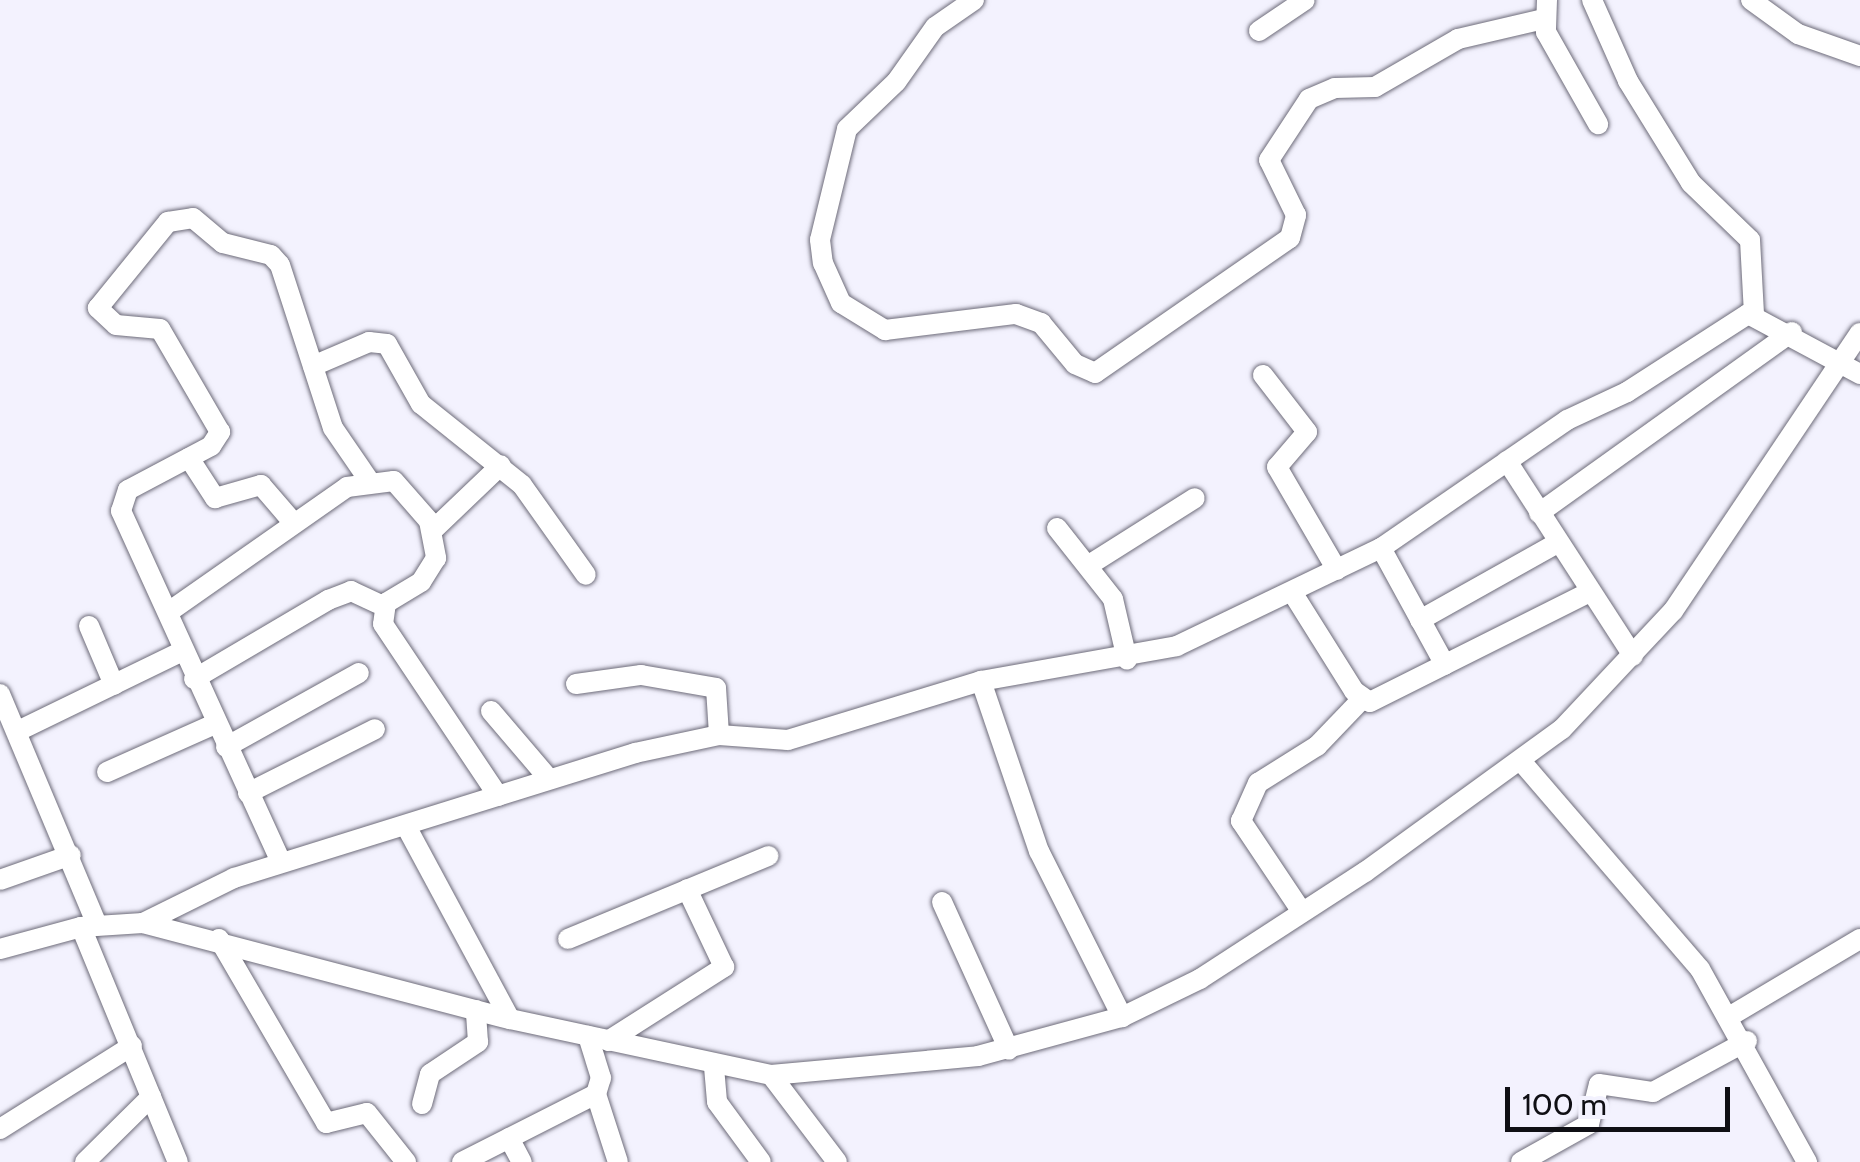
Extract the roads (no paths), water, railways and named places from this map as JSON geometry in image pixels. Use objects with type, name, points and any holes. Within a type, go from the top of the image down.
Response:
[{"type":"street","points":[[974,0],[935,27],[847,129],[820,240],[823,262],[841,303],[885,330],[1016,314],[1042,324],[1076,364],[1095,372],[1290,238],[1296,215],[1268,160],[1308,98],[1335,88],[1375,87],[1458,39],[1545,9],[1598,124]]},
{"type":"street","points":[[1258,31],[1304,0]]},
{"type":"street","points":[[1592,0],[1628,81],[1691,183],[1750,240],[1754,313]]},
{"type":"street","points":[[1752,0],[1798,34],[1860,56]]},
{"type":"street","points":[[281,862],[194,679],[170,612],[120,502],[128,490],[189,458],[220,432],[166,337],[151,326],[116,325],[98,308],[168,222],[193,218],[224,243],[272,255],[334,428],[368,479],[408,490],[432,531],[430,572],[386,603],[382,624],[498,796]]},
{"type":"street","points":[[1754,313],[1860,374]]},
{"type":"street","points":[[143,923],[281,862],[549,779],[719,735],[788,740],[980,681],[1127,659],[1177,646],[1381,548],[1507,461],[1754,313]]},
{"type":"street","points":[[1539,513],[1792,332]]},
{"type":"street","points":[[0,949],[89,926],[143,923],[218,939],[510,1019],[714,1067],[771,1074],[1009,1050],[1122,1017],[1200,979],[1521,761],[1633,656],[1734,528],[1860,333]]},
{"type":"street","points":[[313,366],[369,342],[387,344],[421,404],[501,464],[586,576]]},
{"type":"street","points":[[1263,374],[1306,428],[1304,441],[1278,466],[1337,570]]},
{"type":"street","points":[[189,458],[216,498],[261,485],[292,520]]},
{"type":"street","points":[[1507,461],[1588,593],[1633,656]]},
{"type":"street","points":[[432,531],[501,464]]},
{"type":"street","points":[[170,612],[292,520],[368,479]]},
{"type":"street","points":[[1089,565],[1195,498]]},
{"type":"street","points":[[1056,528],[1112,599],[1127,659]]},
{"type":"street","points":[[1420,620],[1557,543]]},
{"type":"street","points":[[1381,548],[1445,664]]},
{"type":"street","points":[[194,679],[328,600],[351,591],[377,603]]},
{"type":"street","points":[[1292,592],[1362,699]]},
{"type":"street","points":[[1302,912],[1241,822],[1258,783],[1316,746],[1362,699],[1378,700],[1588,593]]},
{"type":"street","points":[[89,626],[114,685]]},
{"type":"street","points":[[18,731],[183,651]]},
{"type":"street","points":[[226,747],[358,674]]},
{"type":"street","points":[[576,684],[641,676],[716,688],[719,735]]},
{"type":"street","points":[[980,681],[1038,852],[1122,1017]]},
{"type":"street","points":[[0,694],[71,855],[89,926],[172,1159]]},
{"type":"street","points":[[491,712],[549,779]]},
{"type":"street","points":[[107,772],[215,724]]},
{"type":"street","points":[[248,793],[375,729]]},
{"type":"street","points":[[1521,761],[1732,1015],[1807,1162]]},
{"type":"street","points":[[406,826],[510,1019]]},
{"type":"street","points":[[0,880],[71,855]]},
{"type":"street","points":[[568,938],[768,856]]},
{"type":"street","points":[[598,1039],[724,968],[687,890]]},
{"type":"street","points":[[942,902],[1009,1050]]},
{"type":"street","points":[[218,939],[326,1123],[367,1113],[406,1162]]},
{"type":"street","points":[[1732,1015],[1860,939]]},
{"type":"street","points":[[422,1104],[430,1074],[478,1042],[476,1010]]},
{"type":"street","points":[[598,1039],[601,1078],[596,1094],[618,1162]]},
{"type":"street","points":[[1522,1162],[1589,1124],[1599,1084],[1653,1092],[1747,1041]]},
{"type":"street","points":[[0,1129],[132,1046]]},
{"type":"street","points":[[714,1067],[717,1102],[761,1162]]},
{"type":"street","points":[[771,1074],[837,1162]]},
{"type":"street","points":[[462,1162],[596,1094]]},
{"type":"street","points":[[85,1162],[151,1097]]},
{"type":"street","points":[[509,1138],[522,1162]]}]
